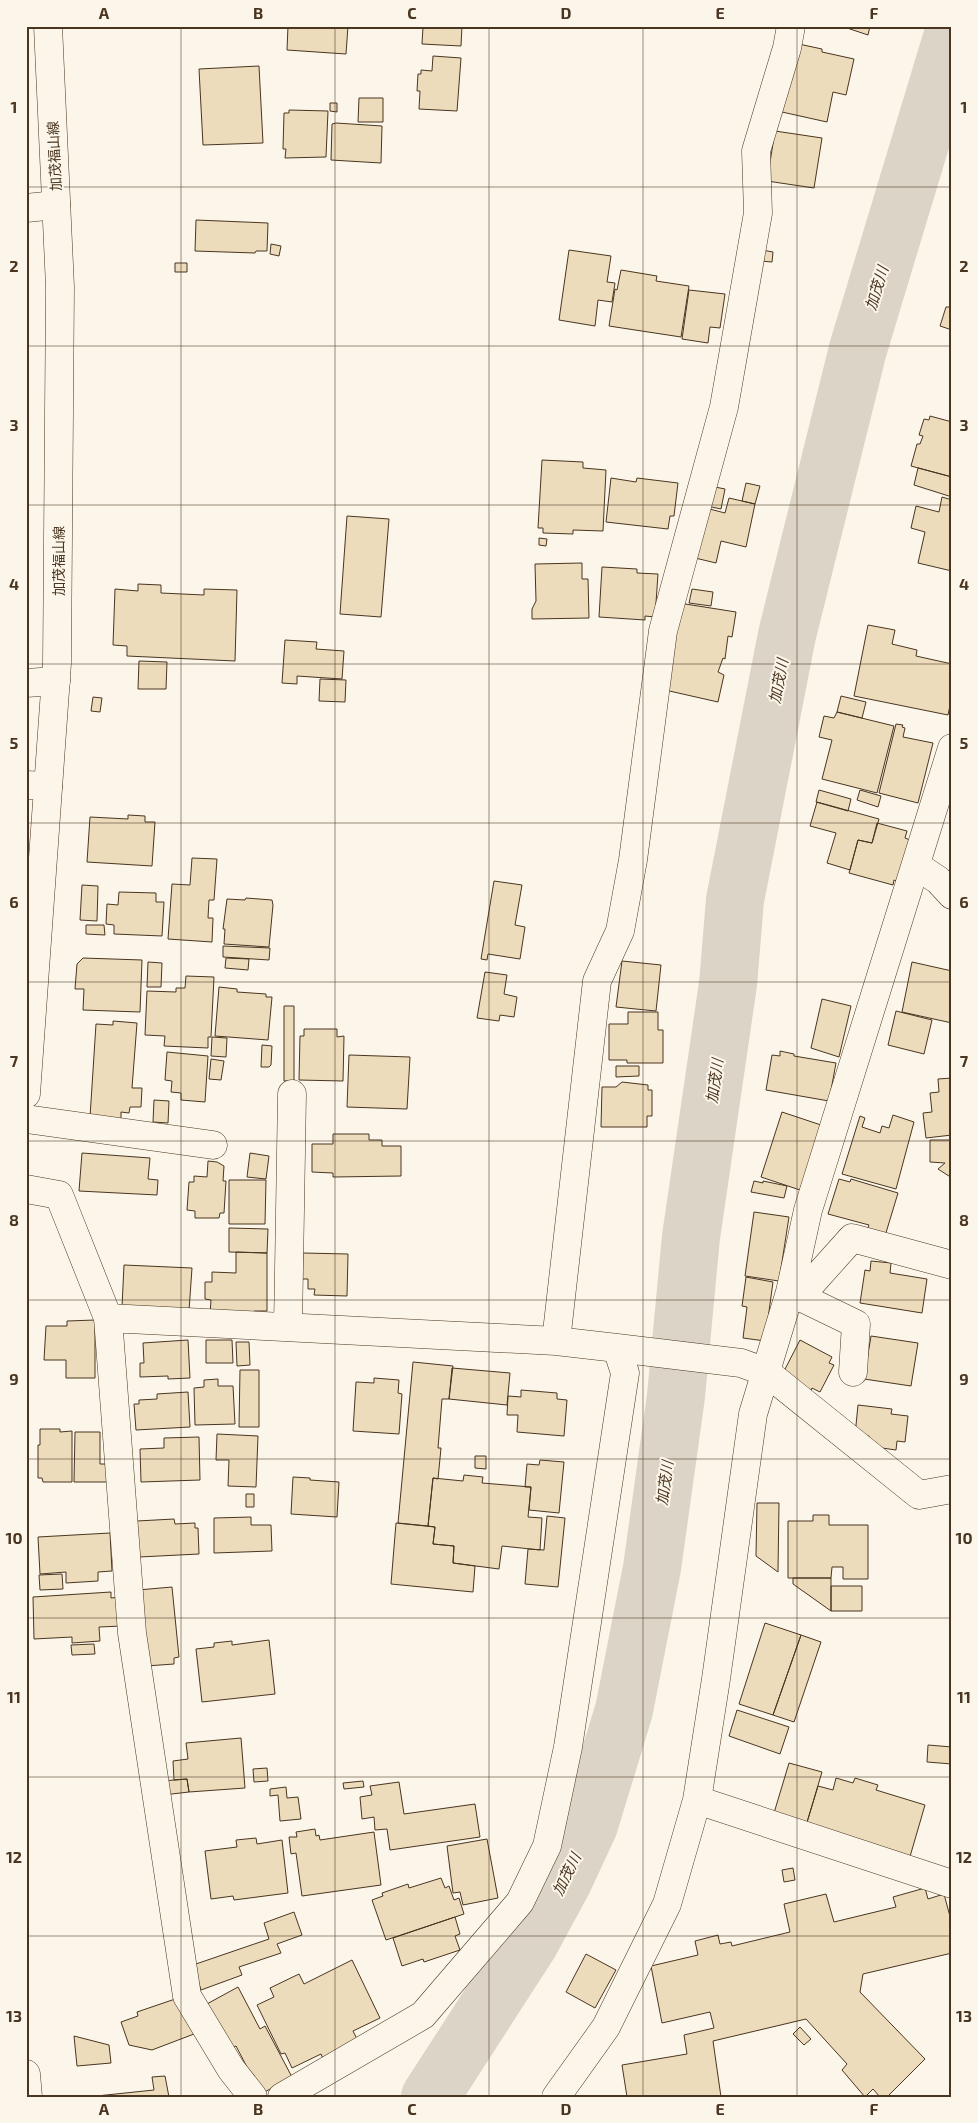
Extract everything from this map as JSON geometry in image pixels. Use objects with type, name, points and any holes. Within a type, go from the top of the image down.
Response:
[{"type":"street","name":"加茂福山線","points":[[26,1094],[37,785],[56,681],[60,287],[48,26]]},
{"type":"street","points":[[556,1341],[597,982],[620,931],[634,851],[663,631],[724,407],[758,213],[756,151],[787,48],[791,26]]},
{"type":"street","points":[[26,208],[56,205]]},
{"type":"street","points":[[26,683],[56,681]]},
{"type":"street","points":[[556,2097],[606,2027],[667,1904],[697,1800],[753,1414],[753,1367],[790,1292],[808,1210],[917,866],[952,748]]},
{"type":"street","points":[[917,866],[938,880],[952,895]]},
{"type":"street","points":[[288,1327],[292,1094]]},
{"type":"street","points":[[26,1120],[213,1145]]},
{"type":"street","points":[[26,1189],[59,1195],[108,1318],[132,1633],[187,1996],[231,2069],[254,2097]]},
{"type":"street","points":[[790,1292],[809,1286],[852,1238],[952,1265]]},
{"type":"street","points":[[790,1292],[856,1324],[853,1372]]},
{"type":"street","points":[[108,1318],[556,1341],[753,1367],[919,1495],[952,1489]]},
{"type":"street","points":[[282,2097],[423,2015],[520,1902],[547,1846],[568,1748],[625,1373],[624,1349]]},
{"type":"street","points":[[697,1800],[952,1884]]},
{"type":"street","points":[[26,2074],[28,2097]]},
{"type":"building","points":[[288,26],[348,26],[346,54],[287,50]]},
{"type":"building","points":[[417,26],[462,26],[461,46],[422,44],[423,27]]},
{"type":"building","points":[[841,26],[870,26],[868,35]]},
{"type":"building","points":[[794,43],[854,59],[846,95],[833,92],[827,122],[782,112]]},
{"type":"building","points":[[433,56],[461,58],[457,111],[419,109],[420,91],[417,91],[418,74],[421,74],[421,70],[432,71]]},
{"type":"building","points":[[259,66],[263,143],[203,145],[199,69]]},
{"type":"building","points":[[359,98],[383,98],[383,122],[358,122]]},
{"type":"building","points":[[330,103],[337,103],[337,112],[330,111]]},
{"type":"building","points":[[289,110],[328,111],[326,157],[285,158],[286,149],[283,149],[284,113],[289,113]]},
{"type":"building","points":[[332,124],[382,126],[381,163],[331,160]]},
{"type":"building","points":[[775,131],[822,138],[814,188],[767,181]]},
{"type":"building","points":[[196,220],[268,223],[267,251],[256,251],[255,253],[195,251]]},
{"type":"building","points":[[271,244],[281,246],[279,256],[270,254]]},
{"type":"building","points":[[569,250],[611,256],[607,282],[615,283],[612,302],[598,300],[595,326],[559,320]]},
{"type":"building","points":[[762,250],[773,252],[772,262],[760,261]]},
{"type":"building","points":[[175,263],[187,263],[187,272],[175,272]]},
{"type":"building","points":[[621,270],[657,276],[656,281],[689,286],[681,337],[609,326],[615,289],[617,290]]},
{"type":"building","points":[[689,290],[725,294],[720,328],[710,327],[708,343],[682,339]]},
{"type":"building","points":[[952,304],[952,330],[940,326],[946,307],[951,307]]},
{"type":"building","points":[[930,416],[952,422],[952,477],[911,466],[917,444],[920,444],[923,436],[919,435],[924,419],[929,420]]},
{"type":"building","points":[[542,460],[583,462],[583,468],[606,470],[603,531],[573,530],[573,534],[543,533],[543,528],[538,528]]},
{"type":"building","points":[[918,468],[952,477],[952,497],[914,485]]},
{"type":"building","points":[[611,478],[636,482],[637,478],[678,483],[674,516],[670,516],[668,529],[606,522]]},
{"type":"building","points":[[746,483],[760,486],[755,504],[742,501]]},
{"type":"building","points":[[710,486],[725,489],[721,509],[707,506]]},
{"type":"building","points":[[942,497],[952,500],[952,571],[918,563],[925,532],[911,528],[916,506],[939,512]]},
{"type":"building","points":[[729,498],[755,504],[746,547],[721,541],[716,563],[691,557],[702,507],[725,513]]},
{"type":"building","points":[[347,516],[389,519],[381,617],[340,614]]},
{"type":"building","points":[[539,538],[547,539],[546,546],[539,545]]},
{"type":"building","points":[[582,563],[582,579],[588,579],[589,618],[532,619],[532,609],[536,601],[535,564]]},
{"type":"building","points":[[602,567],[637,569],[637,573],[658,574],[655,617],[645,616],[645,620],[599,617]]},
{"type":"building","points":[[138,584],[161,585],[161,593],[204,595],[204,589],[237,590],[235,661],[127,656],[127,646],[113,645],[115,589],[138,591]]},
{"type":"building","points":[[692,589],[713,592],[711,606],[689,603]]},
{"type":"building","points":[[679,603],[736,612],[732,637],[728,636],[725,659],[723,658],[718,672],[724,675],[718,702],[665,690]]},
{"type":"building","points":[[868,625],[895,630],[892,644],[917,650],[916,656],[952,664],[952,696],[948,715],[854,696]]},
{"type":"building","points":[[285,640],[317,642],[316,649],[344,651],[342,679],[297,676],[297,684],[282,683]]},
{"type":"building","points":[[139,661],[167,662],[166,689],[138,689]]},
{"type":"building","points":[[320,679],[346,680],[345,702],[319,701]]},
{"type":"building","points":[[841,696],[866,702],[862,718],[837,712]]},
{"type":"building","points":[[93,697],[102,698],[100,712],[91,711]]},
{"type":"building","points":[[837,712],[894,726],[877,793],[822,779],[832,740],[819,737],[824,716],[834,718]]},
{"type":"building","points":[[896,724],[903,725],[902,727],[905,728],[903,737],[933,743],[918,803],[879,793]]},
{"type":"building","points":[[819,790],[851,799],[848,811],[816,802]]},
{"type":"building","points":[[860,790],[881,796],[878,807],[857,800]]},
{"type":"building","points":[[817,802],[879,819],[872,843],[858,840],[850,870],[827,863],[836,833],[810,826]]},
{"type":"building","points":[[128,815],[145,816],[145,822],[155,822],[152,866],[87,862],[90,817],[128,819]]},
{"type":"building","points":[[877,823],[907,831],[905,838],[910,840],[899,882],[894,880],[893,885],[849,873],[858,840],[872,843]]},
{"type":"building","points":[[192,858],[217,859],[214,900],[209,900],[208,918],[213,918],[212,942],[168,939],[172,884],[190,885]]},
{"type":"building","points":[[494,881],[522,885],[515,925],[525,927],[520,959],[488,954],[487,960],[481,959]]},
{"type":"building","points":[[82,885],[98,886],[97,921],[80,920]]},
{"type":"building","points":[[119,892],[156,893],[156,902],[164,902],[162,936],[114,934],[114,925],[106,924],[107,904],[118,905]]},
{"type":"building","points":[[246,898],[272,900],[269,947],[224,944],[225,929],[223,929],[227,899],[245,900]]},
{"type":"building","points":[[86,925],[104,925],[105,935],[86,934]]},
{"type":"building","points":[[223,946],[270,948],[269,960],[223,957]]},
{"type":"building","points":[[83,958],[142,960],[140,1012],[83,1010],[84,989],[75,989],[77,964]]},
{"type":"building","points":[[226,958],[249,959],[248,970],[225,968]]},
{"type":"building","points":[[622,961],[661,965],[656,1011],[616,1007]]},
{"type":"building","points":[[148,962],[162,963],[161,987],[147,987]]},
{"type":"building","points":[[912,962],[952,971],[952,1023],[902,1012]]},
{"type":"building","points":[[485,972],[507,975],[504,994],[517,997],[514,1017],[500,1015],[499,1021],[477,1018]]},
{"type":"building","points":[[186,976],[214,977],[211,1037],[208,1037],[208,1048],[164,1046],[165,1036],[145,1035],[147,991],[176,992],[176,988],[185,988]]},
{"type":"building","points":[[219,987],[237,989],[237,992],[266,994],[266,997],[272,997],[268,1040],[215,1036]]},
{"type":"building","points":[[822,999],[851,1006],[839,1057],[811,1048]]},
{"type":"building","points":[[284,1006],[294,1006],[294,1081],[284,1081]]},
{"type":"building","points":[[896,1011],[932,1020],[924,1054],[888,1045]]},
{"type":"building","points":[[628,1012],[658,1012],[658,1030],[663,1030],[663,1063],[627,1063],[627,1060],[609,1060],[609,1024],[628,1024]]},
{"type":"building","points":[[113,1021],[137,1023],[132,1088],[142,1088],[141,1107],[130,1107],[129,1113],[121,1112],[121,1119],[90,1117],[96,1024],[113,1025]]},
{"type":"building","points":[[304,1029],[337,1029],[337,1037],[344,1036],[343,1081],[299,1080],[300,1036],[304,1036]]},
{"type":"building","points":[[212,1037],[227,1038],[226,1057],[211,1056]]},
{"type":"building","points":[[262,1045],[272,1046],[271,1065],[269,1067],[261,1067]]},
{"type":"building","points":[[780,1051],[794,1054],[794,1056],[836,1063],[829,1101],[766,1090],[772,1055],[780,1056]]},
{"type":"building","points":[[167,1052],[208,1056],[205,1102],[181,1100],[181,1093],[171,1092],[172,1081],[165,1080]]},
{"type":"building","points":[[349,1055],[410,1057],[407,1109],[347,1107]]},
{"type":"building","points":[[211,1059],[224,1061],[221,1080],[209,1079]]},
{"type":"building","points":[[616,1066],[639,1066],[639,1076],[616,1077]]},
{"type":"building","points":[[952,1078],[952,1135],[926,1138],[923,1113],[932,1112],[930,1093],[939,1092],[938,1079]]},
{"type":"building","points":[[622,1082],[648,1085],[648,1090],[652,1090],[652,1116],[647,1116],[647,1127],[601,1127],[602,1087],[616,1087]]},
{"type":"building","points":[[154,1100],[169,1101],[168,1123],[153,1122]]},
{"type":"building","points":[[782,1112],[821,1125],[800,1190],[761,1177]]},
{"type":"building","points":[[893,1115],[914,1122],[896,1189],[842,1174],[860,1116],[865,1118],[862,1127],[880,1133],[882,1126],[889,1128]]},
{"type":"building","points":[[333,1134],[369,1134],[369,1140],[382,1140],[382,1146],[401,1146],[401,1176],[333,1177],[333,1173],[312,1172],[312,1144],[333,1144]]},
{"type":"building","points":[[930,1140],[952,1140],[952,1178],[938,1169],[945,1163],[930,1162]]},
{"type":"building","points":[[82,1153],[150,1158],[148,1179],[158,1180],[157,1195],[79,1191]]},
{"type":"building","points":[[250,1153],[269,1156],[266,1179],[247,1177]]},
{"type":"building","points":[[208,1161],[217,1162],[224,1166],[223,1181],[226,1181],[224,1213],[220,1213],[219,1218],[195,1218],[195,1211],[187,1210],[189,1182],[194,1182],[194,1176],[207,1177]]},
{"type":"building","points":[[839,1179],[850,1182],[851,1179],[898,1193],[885,1236],[867,1230],[869,1225],[828,1214]]},
{"type":"building","points":[[229,1180],[266,1180],[265,1224],[229,1224]]},
{"type":"building","points":[[754,1181],[787,1186],[784,1198],[751,1192]]},
{"type":"building","points":[[754,1212],[789,1217],[779,1281],[745,1276]]},
{"type":"building","points":[[229,1228],[268,1229],[267,1253],[229,1252]]},
{"type":"building","points":[[236,1252],[267,1253],[267,1311],[254,1311],[254,1315],[210,1314],[211,1300],[205,1299],[205,1282],[212,1282],[212,1272],[236,1273]]},
{"type":"building","points":[[303,1253],[348,1254],[347,1296],[314,1295],[315,1289],[308,1289],[308,1279],[302,1279]]},
{"type":"building","points":[[871,1261],[891,1263],[890,1273],[927,1279],[922,1313],[860,1303],[865,1270],[870,1271]]},
{"type":"building","points":[[124,1265],[192,1268],[189,1311],[122,1307]]},
{"type":"building","points":[[746,1277],[773,1282],[765,1341],[743,1338],[747,1307],[742,1306]]},
{"type":"building","points":[[95,1320],[95,1378],[66,1378],[66,1360],[44,1360],[46,1326],[67,1326],[67,1321]]},
{"type":"building","points":[[871,1336],[918,1343],[911,1386],[864,1379]]},
{"type":"building","points":[[188,1340],[190,1378],[168,1379],[168,1376],[140,1377],[140,1363],[144,1363],[143,1343]]},
{"type":"building","points":[[206,1340],[232,1340],[233,1363],[206,1363]]},
{"type":"building","points":[[800,1340],[832,1357],[829,1363],[834,1365],[820,1392],[812,1388],[811,1391],[783,1373]]},
{"type":"building","points":[[236,1342],[249,1342],[250,1365],[237,1366]]},
{"type":"building","points":[[413,1362],[453,1366],[449,1399],[442,1399],[438,1448],[441,1448],[438,1479],[433,1478],[428,1526],[398,1523]]},
{"type":"building","points":[[452,1368],[510,1373],[507,1405],[449,1399]]},
{"type":"building","points":[[240,1370],[259,1370],[259,1427],[239,1427]]},
{"type":"building","points":[[374,1378],[399,1380],[398,1393],[402,1394],[399,1434],[353,1431],[356,1382],[374,1383]]},
{"type":"building","points":[[218,1379],[218,1386],[233,1386],[235,1424],[195,1425],[194,1388],[204,1387],[204,1380]]},
{"type":"building","points":[[521,1390],[557,1393],[557,1399],[567,1400],[564,1436],[517,1432],[518,1415],[507,1415],[508,1396],[521,1397]]},
{"type":"building","points":[[188,1392],[190,1427],[136,1430],[134,1404],[139,1404],[139,1400],[157,1399],[157,1394]]},
{"type":"building","points":[[858,1405],[892,1409],[891,1414],[908,1416],[905,1442],[897,1441],[896,1450],[868,1446],[869,1436],[855,1435]]},
{"type":"building","points":[[40,1429],[60,1429],[60,1432],[72,1431],[72,1482],[43,1482],[42,1478],[38,1478]]},
{"type":"building","points":[[75,1432],[100,1432],[100,1464],[109,1464],[109,1482],[74,1482]]},
{"type":"building","points":[[217,1434],[258,1436],[256,1487],[228,1486],[229,1460],[216,1460]]},
{"type":"building","points":[[199,1437],[200,1480],[141,1482],[140,1449],[164,1448],[164,1438]]},
{"type":"building","points":[[475,1456],[486,1456],[486,1469],[475,1468]]},
{"type":"building","points":[[540,1460],[564,1462],[559,1513],[529,1510],[531,1487],[525,1487],[527,1464],[539,1465]]},
{"type":"building","points":[[464,1475],[483,1477],[482,1483],[531,1487],[528,1517],[542,1518],[540,1550],[502,1546],[499,1569],[453,1563],[454,1546],[433,1544],[435,1527],[428,1526],[433,1478],[463,1481]]},
{"type":"building","points":[[293,1477],[339,1482],[337,1517],[291,1514]]},
{"type":"building","points":[[246,1494],[254,1494],[254,1507],[246,1507]]},
{"type":"building","points":[[757,1503],[779,1503],[778,1572],[756,1556]]},
{"type":"building","points":[[813,1515],[829,1515],[829,1525],[868,1525],[868,1579],[843,1579],[843,1567],[832,1567],[831,1578],[788,1578],[788,1521],[813,1521]]},
{"type":"building","points":[[547,1516],[565,1518],[558,1587],[525,1584],[528,1549],[544,1550]]},
{"type":"building","points":[[251,1517],[251,1525],[271,1525],[272,1551],[214,1553],[214,1518]]},
{"type":"building","points":[[174,1519],[175,1524],[195,1523],[195,1528],[198,1528],[199,1554],[139,1557],[137,1521]]},
{"type":"building","points":[[396,1523],[435,1527],[433,1544],[454,1546],[453,1563],[475,1566],[473,1592],[391,1584]]},
{"type":"building","points":[[110,1533],[112,1571],[98,1572],[98,1581],[66,1583],[66,1572],[40,1574],[38,1537]]},
{"type":"building","points":[[62,1574],[63,1589],[40,1590],[39,1575]]},
{"type":"building","points":[[793,1578],[831,1578],[831,1611],[793,1584]]},
{"type":"building","points":[[831,1586],[862,1586],[862,1611],[831,1611]]},
{"type":"building","points":[[172,1587],[179,1657],[174,1658],[174,1664],[146,1666],[138,1590]]},
{"type":"building","points":[[111,1592],[111,1598],[120,1597],[122,1626],[99,1627],[100,1641],[72,1643],[72,1637],[34,1639],[33,1597]]},
{"type":"building","points":[[765,1623],[801,1635],[773,1715],[739,1704]]},
{"type":"building","points":[[801,1635],[821,1642],[794,1722],[773,1715]]},
{"type":"building","points":[[269,1640],[275,1694],[202,1702],[196,1649],[214,1647],[214,1643],[232,1641],[232,1645]]},
{"type":"building","points":[[94,1644],[95,1654],[72,1655],[71,1645]]},
{"type":"building","points":[[737,1710],[789,1727],[780,1754],[729,1736]]},
{"type":"building","points":[[241,1738],[245,1788],[189,1792],[187,1779],[174,1780],[173,1761],[188,1759],[186,1743]]},
{"type":"building","points":[[928,1745],[952,1747],[952,1764],[927,1762]]},
{"type":"building","points":[[789,1763],[822,1772],[805,1829],[771,1823]]},
{"type":"building","points":[[267,1768],[268,1781],[254,1782],[253,1769]]},
{"type":"building","points":[[836,1778],[853,1783],[855,1778],[878,1785],[876,1790],[925,1805],[909,1860],[805,1829],[818,1786],[833,1790]]},
{"type":"building","points":[[187,1779],[189,1792],[163,1795],[162,1781]]},
{"type":"building","points":[[363,1781],[364,1787],[344,1789],[343,1783]]},
{"type":"building","points":[[399,1782],[404,1814],[475,1804],[480,1837],[390,1850],[387,1829],[375,1830],[374,1817],[362,1819],[360,1797],[372,1795],[370,1786]]},
{"type":"building","points":[[286,1787],[287,1798],[298,1797],[301,1819],[280,1821],[278,1795],[270,1796],[270,1789]]},
{"type":"building","points":[[315,1829],[316,1836],[319,1835],[320,1840],[374,1832],[381,1885],[302,1896],[296,1853],[291,1854],[289,1837],[297,1837],[296,1832]]},
{"type":"building","points":[[256,1838],[257,1844],[282,1840],[288,1893],[234,1900],[233,1896],[211,1899],[205,1851],[237,1847],[236,1840]]},
{"type":"building","points":[[487,1839],[498,1898],[463,1905],[460,1892],[453,1893],[447,1846]]},
{"type":"building","points":[[793,1868],[795,1880],[784,1882],[782,1870]]},
{"type":"building","points":[[441,1878],[445,1888],[449,1886],[454,1900],[459,1898],[464,1914],[386,1940],[372,1900],[383,1896],[382,1893],[408,1884],[409,1888]]},
{"type":"building","points":[[925,1888],[928,1899],[944,1894],[952,1924],[952,1953],[863,1974],[860,1992],[925,2059],[887,2097],[880,2097],[873,2089],[865,2097],[842,2070],[847,2064],[806,2019],[713,2041],[721,2097],[627,2097],[622,2065],[687,2054],[684,2035],[714,2028],[710,2012],[662,2023],[651,1966],[698,1955],[695,1941],[718,1935],[720,1944],[731,1942],[732,1946],[790,1932],[784,1904],[826,1894],[834,1922],[896,1907],[893,1897]]},
{"type":"building","points":[[294,1912],[302,1935],[277,1944],[281,1953],[239,1967],[242,1975],[201,1990],[193,1965],[269,1939],[264,1923]]},
{"type":"building","points":[[455,1917],[460,1934],[455,1936],[460,1950],[424,1962],[423,1959],[402,1966],[393,1938]]},
{"type":"building","points":[[586,1954],[616,1970],[595,2008],[566,1992]]},
{"type":"building","points":[[352,1960],[380,2018],[353,2031],[359,2043],[323,2059],[321,2054],[292,2068],[285,2053],[281,2054],[257,2005],[274,1997],[270,1988],[299,1974],[304,1984]]},
{"type":"building","points":[[238,1987],[260,2029],[265,2026],[292,2077],[261,2094],[236,2046],[231,2048],[205,2005]]},
{"type":"building","points":[[181,1997],[194,2034],[152,2050],[129,2045],[121,2022],[138,2016],[137,2012]]},
{"type":"building","points":[[800,2027],[811,2039],[804,2045],[793,2034]]},
{"type":"building","points":[[74,2036],[109,2045],[111,2063],[77,2066]]},
{"type":"building","points":[[165,2076],[169,2097],[87,2097],[154,2090],[152,2077]]},
{"type":"waterway","name":"加茂川","points":[[430,2097],[530,1942],[563,1881],[589,1825],[624,1710],[652,1568],[676,1396],[691,1237],[728,984],[735,900],[787,635],[858,349],[952,38]]}]
